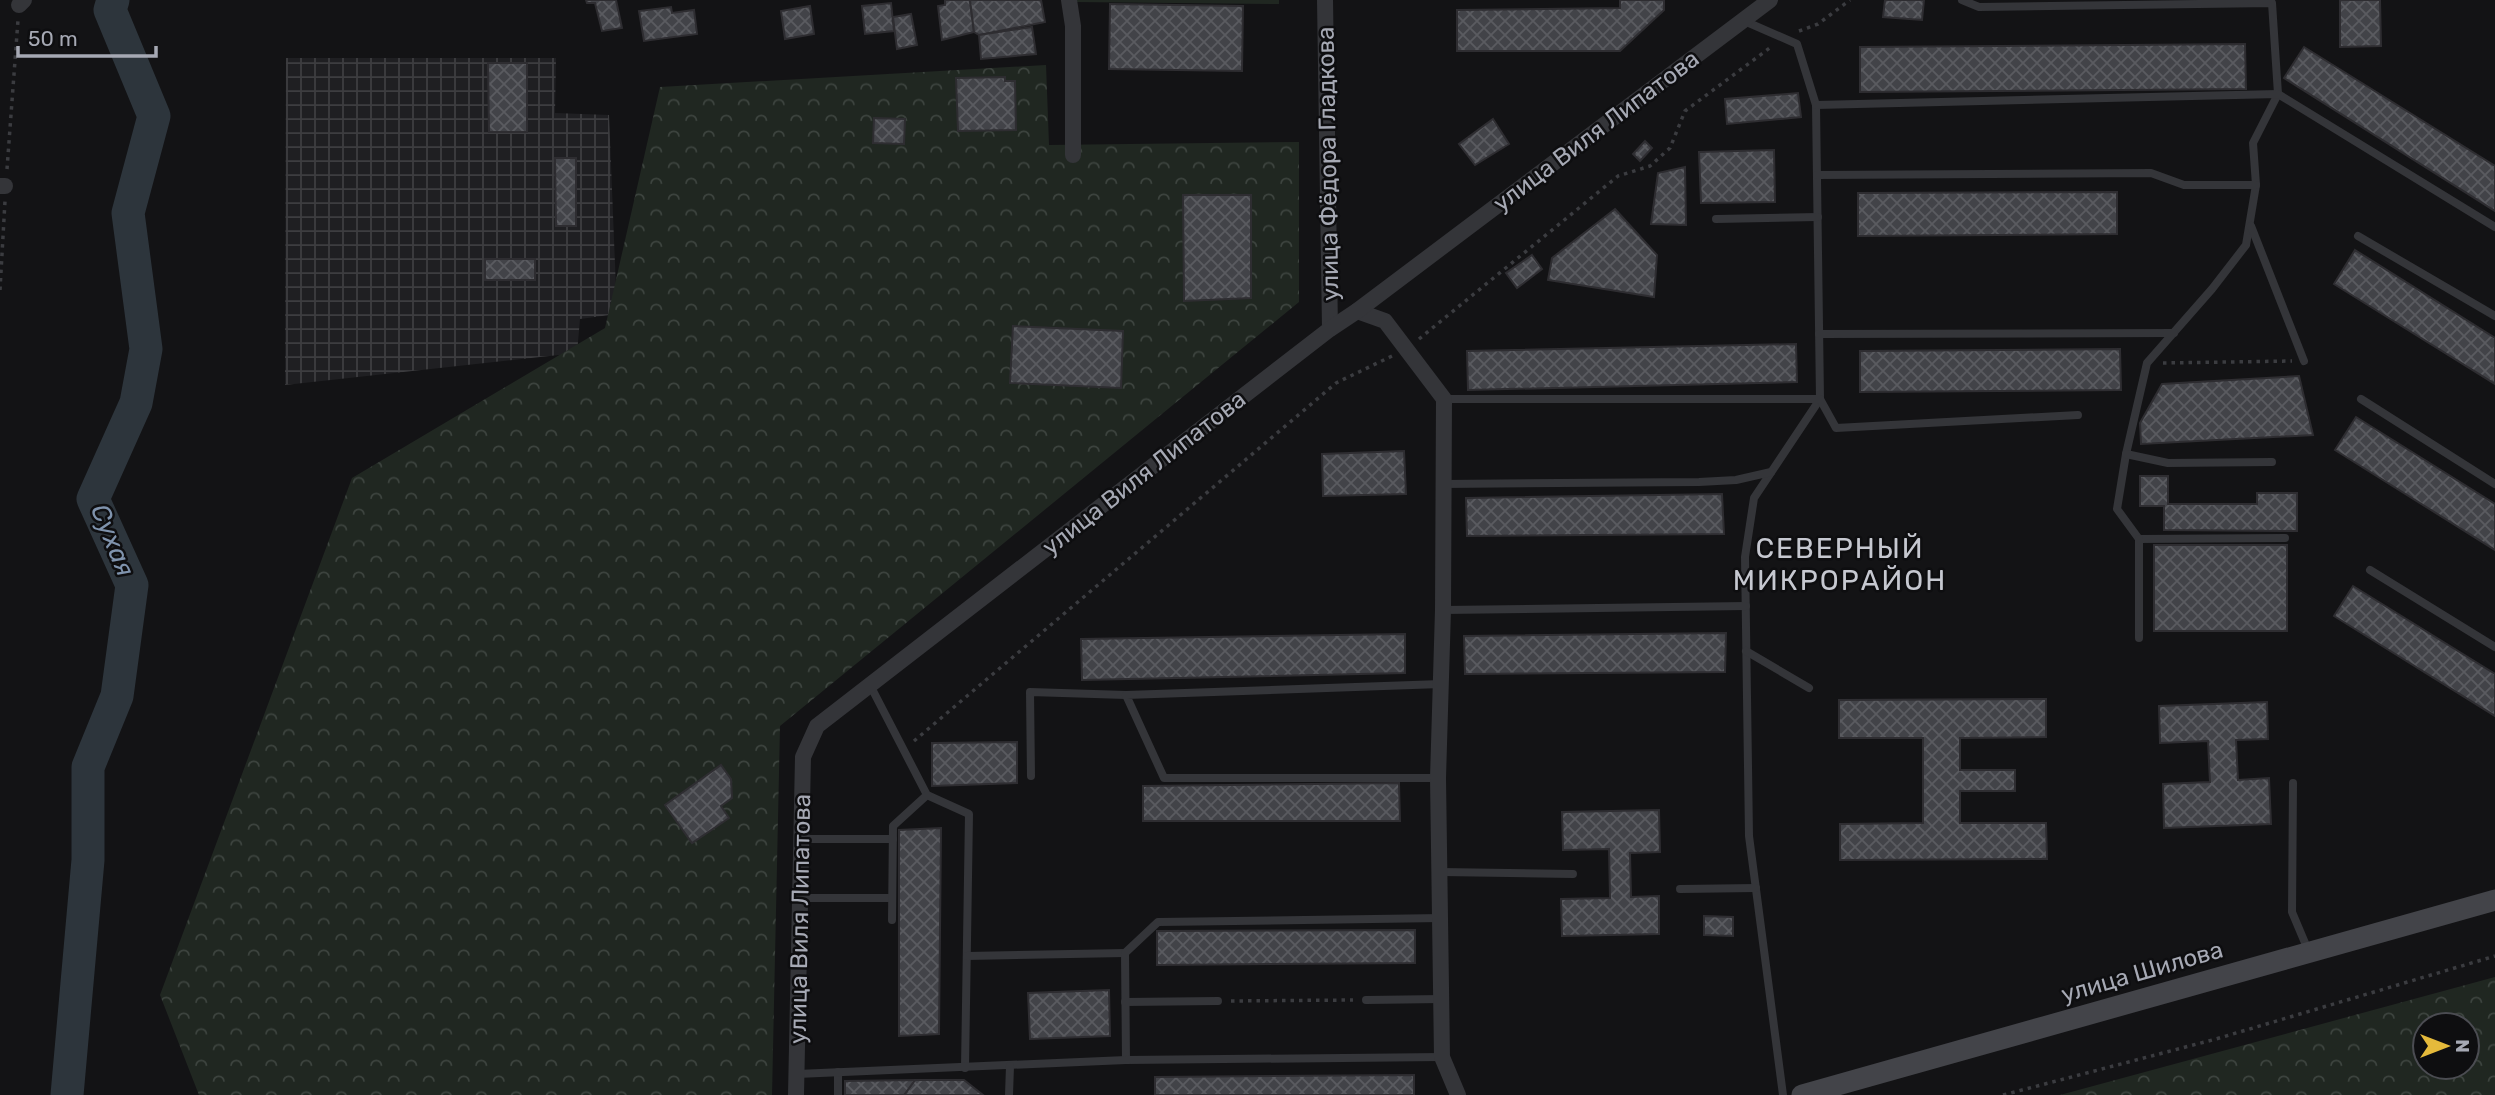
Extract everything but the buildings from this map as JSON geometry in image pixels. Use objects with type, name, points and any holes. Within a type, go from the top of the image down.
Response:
[{"type":"main road","name":"улица Шилова","points":[[1802,1095],[2495,900]]},
{"type":"street","points":[[1069,0],[1073,26],[1073,155]]},
{"type":"street","name":"улица Фёдора Гладкова","points":[[1325,0],[1330,328]]},
{"type":"street","name":"улица Виля Липатова","points":[[796,1095],[803,757],[817,726],[1330,328],[1357,311],[1770,0]]},
{"type":"street","points":[[1357,311],[1385,321],[1444,399],[1443,610],[1438,778],[1442,1057],[1458,1095]]},
{"type":"lane","points":[[1962,0],[1979,6],[2272,3],[2278,94],[2253,143],[2256,185],[2246,245],[2147,363],[2126,454],[2117,509],[2139,539],[2139,638]]},
{"type":"lane","points":[[1742,20],[1797,44],[1816,105],[1820,398],[1836,428],[2078,415]]},
{"type":"lane","points":[[1816,105],[2278,94],[2495,227]]},
{"type":"lane","points":[[1817,175],[2151,173],[2183,185],[2256,185]]},
{"type":"lane","points":[[1716,219],[1818,217]]},
{"type":"lane","points":[[2250,224],[2304,361]]},
{"type":"lane","points":[[2358,236],[2495,316]]},
{"type":"lane","points":[[1819,334],[2174,332]]},
{"type":"lane","points":[[1444,399],[1820,398]]},
{"type":"lane","points":[[1783,1095],[1749,836],[1745,557],[1754,498],[1820,398]]},
{"type":"lane","points":[[2361,398],[2495,484]]},
{"type":"lane","points":[[2126,454],[2168,463],[2272,462]]},
{"type":"lane","points":[[1443,484],[1699,482],[1736,480],[1771,472]]},
{"type":"lane","points":[[2139,539],[2285,538]]},
{"type":"lane","points":[[2370,570],[2495,647]]},
{"type":"lane","points":[[1443,610],[1746,606]]},
{"type":"lane","points":[[1746,651],[1809,688]]},
{"type":"lane","points":[[1031,776],[1030,692],[1126,695],[1441,684]]},
{"type":"lane","points":[[870,685],[927,795],[969,814],[965,1068]]},
{"type":"lane","points":[[1126,695],[1164,778],[1438,778]]},
{"type":"lane","points":[[2293,783],[2292,912],[2309,953]]},
{"type":"lane","points":[[892,920],[892,825],[927,795]]},
{"type":"lane","points":[[800,839],[892,839]]},
{"type":"lane","points":[[1441,872],[1573,874]]},
{"type":"lane","points":[[1680,889],[1756,888]]},
{"type":"lane","points":[[799,898],[892,898]]},
{"type":"lane","points":[[967,956],[1125,953],[1158,922],[1442,918]]},
{"type":"lane","points":[[1125,953],[1126,1060]]},
{"type":"lane","points":[[1366,1000],[1442,999]]},
{"type":"lane","points":[[1125,1002],[1218,1001]]},
{"type":"lane","points":[[797,1074],[1126,1060],[1442,1057]]},
{"type":"lane","points":[[1009,1095],[1010,1066]]},
{"type":"lane","points":[[838,1072],[838,1095]]},
{"type":"path","points":[[903,749],[1336,383],[1406,349],[1618,176],[1650,166],[1670,148],[1685,111],[1782,38],[1818,24],[1850,0]]},
{"type":"path","points":[[0,290],[3,186],[22,2]]},
{"type":"path","points":[[2147,363],[2304,361]]},
{"type":"path","points":[[2003,1095],[2216,1039],[2495,956]]},
{"type":"path","points":[[1218,1001],[1366,1000]]},
{"type":"shaded area","points":[[286,58],[556,58],[555,113],[609,115],[617,314],[580,319],[577,353],[285,385]]},
{"type":"green space","points":[[1279,0],[1279,4],[1077,2]]},
{"type":"green space","points":[[1046,65],[1049,145],[1299,142],[1299,302],[780,726],[772,1095],[199,1095],[160,995],[352,478],[605,328],[660,87]]},
{"type":"green space","points":[[2495,977],[2495,1095],[2060,1095]]},
{"type":"waterway","name":"Сухая","points":[[67,1095],[88,860],[88,767],[117,696],[132,585],[93,499],[136,403],[146,349],[128,213],[154,116],[110,10],[113,0]]},
{"type":"district","name":"СЕВЕРНЫЙ МИКРОРАЙОН","points":[[1840,564]]}]
